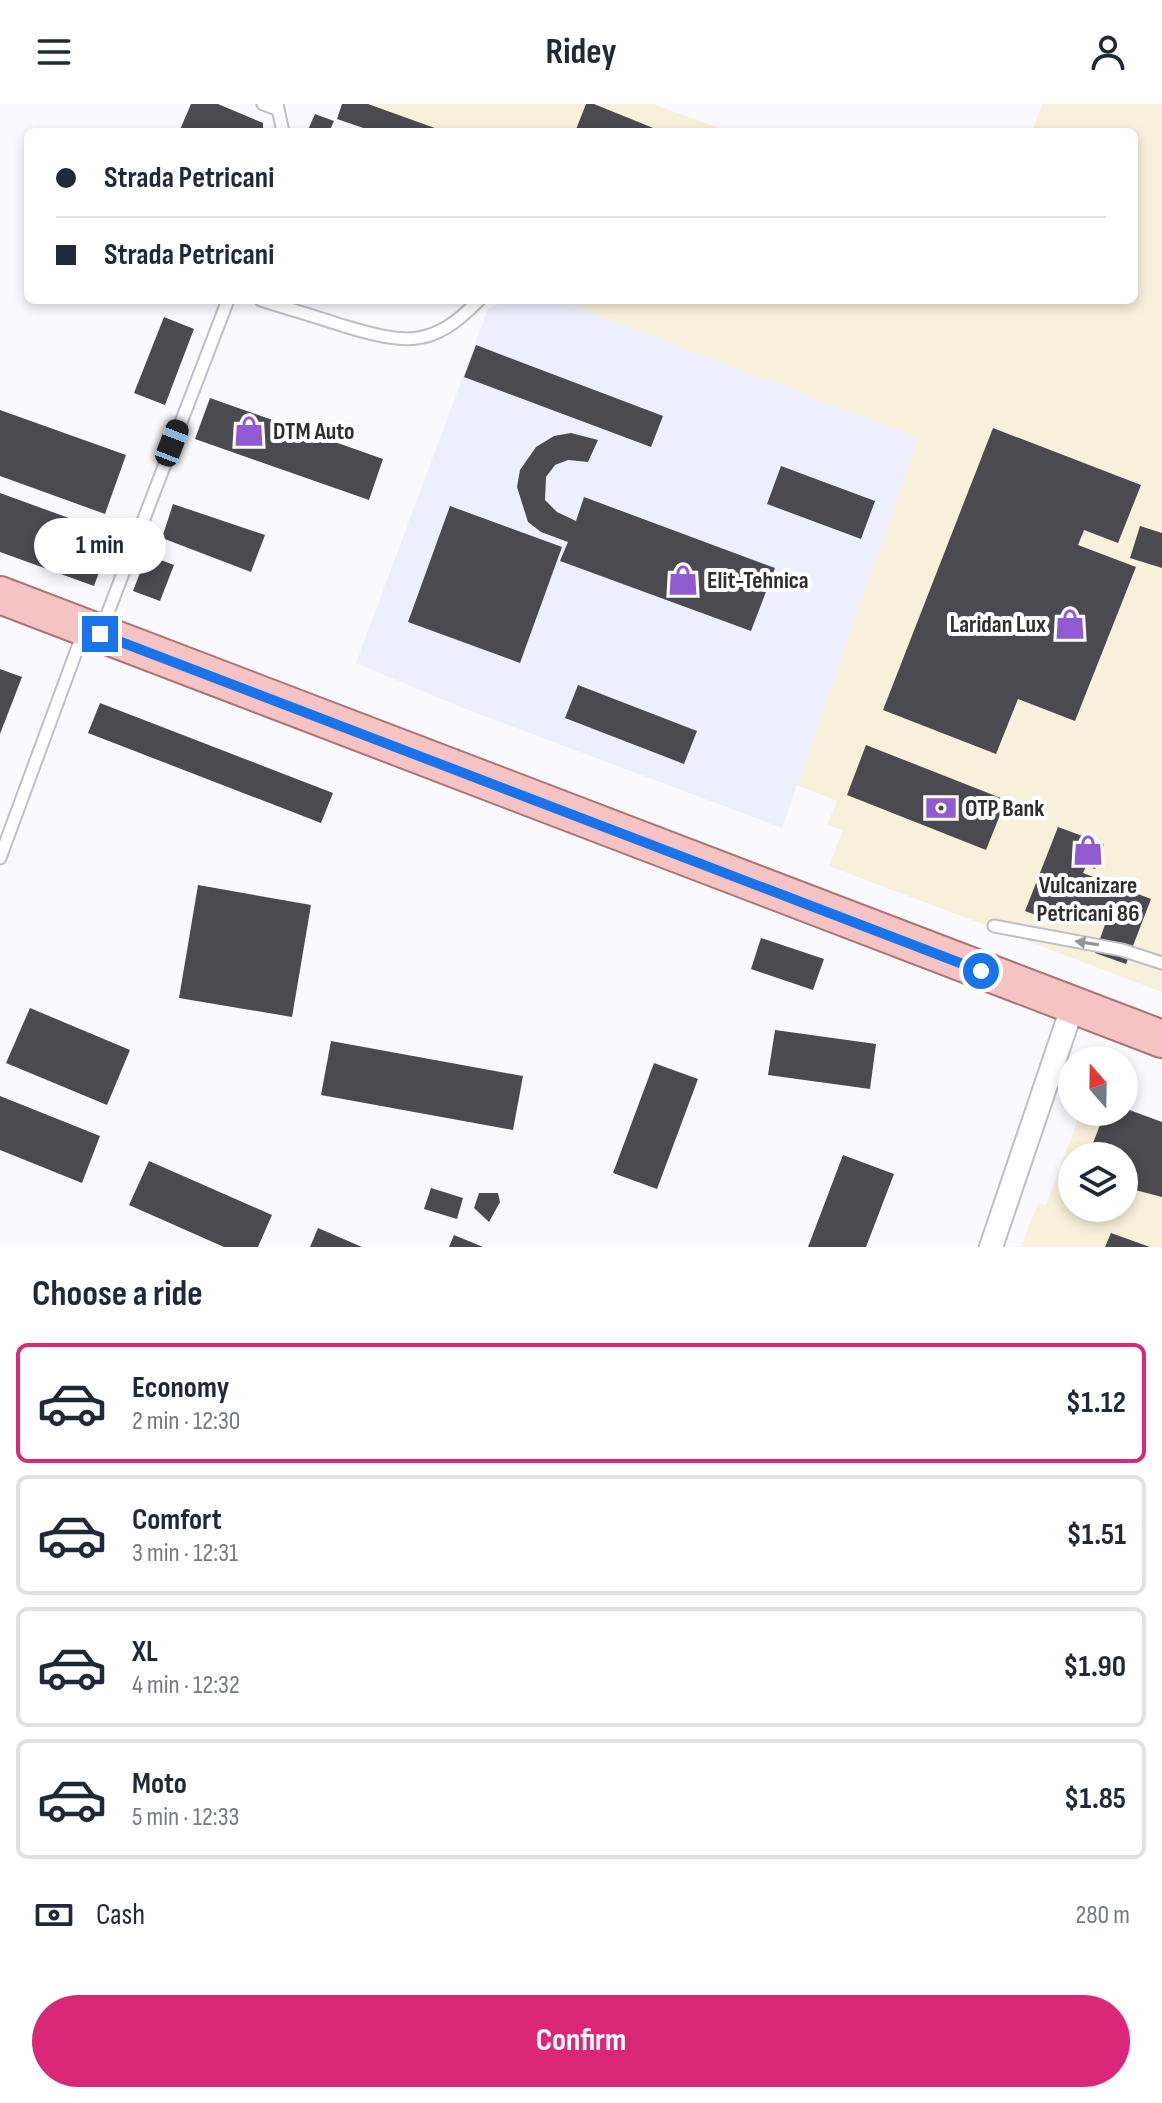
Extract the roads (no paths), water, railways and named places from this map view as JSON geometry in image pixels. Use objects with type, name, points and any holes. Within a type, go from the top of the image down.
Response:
[{"type":"main road","points":[[0,595],[1162,1039]]},
{"type":"street","points":[[991,1247],[1073,1005]]},
{"type":"lane","points":[[263,104],[277,106],[282,128]]},
{"type":"lane","points":[[0,858],[226,304]]},
{"type":"lane","points":[[274,304],[394,341],[419,339],[447,328],[474,304]]},
{"type":"lane","points":[[994,926],[1122,950],[1162,963]]},
{"type":"place","name":"DTM Auto","points":[[249,431]]},
{"type":"place","name":"Elit-Tehnica","points":[[683,580]]},
{"type":"place","name":"Laridan Lux","points":[[1070,624]]},
{"type":"place","name":"OTP Bank","points":[[941,808]]},
{"type":"place","name":"Vulcanizare Petricani 86","points":[[1088,850]]}]
